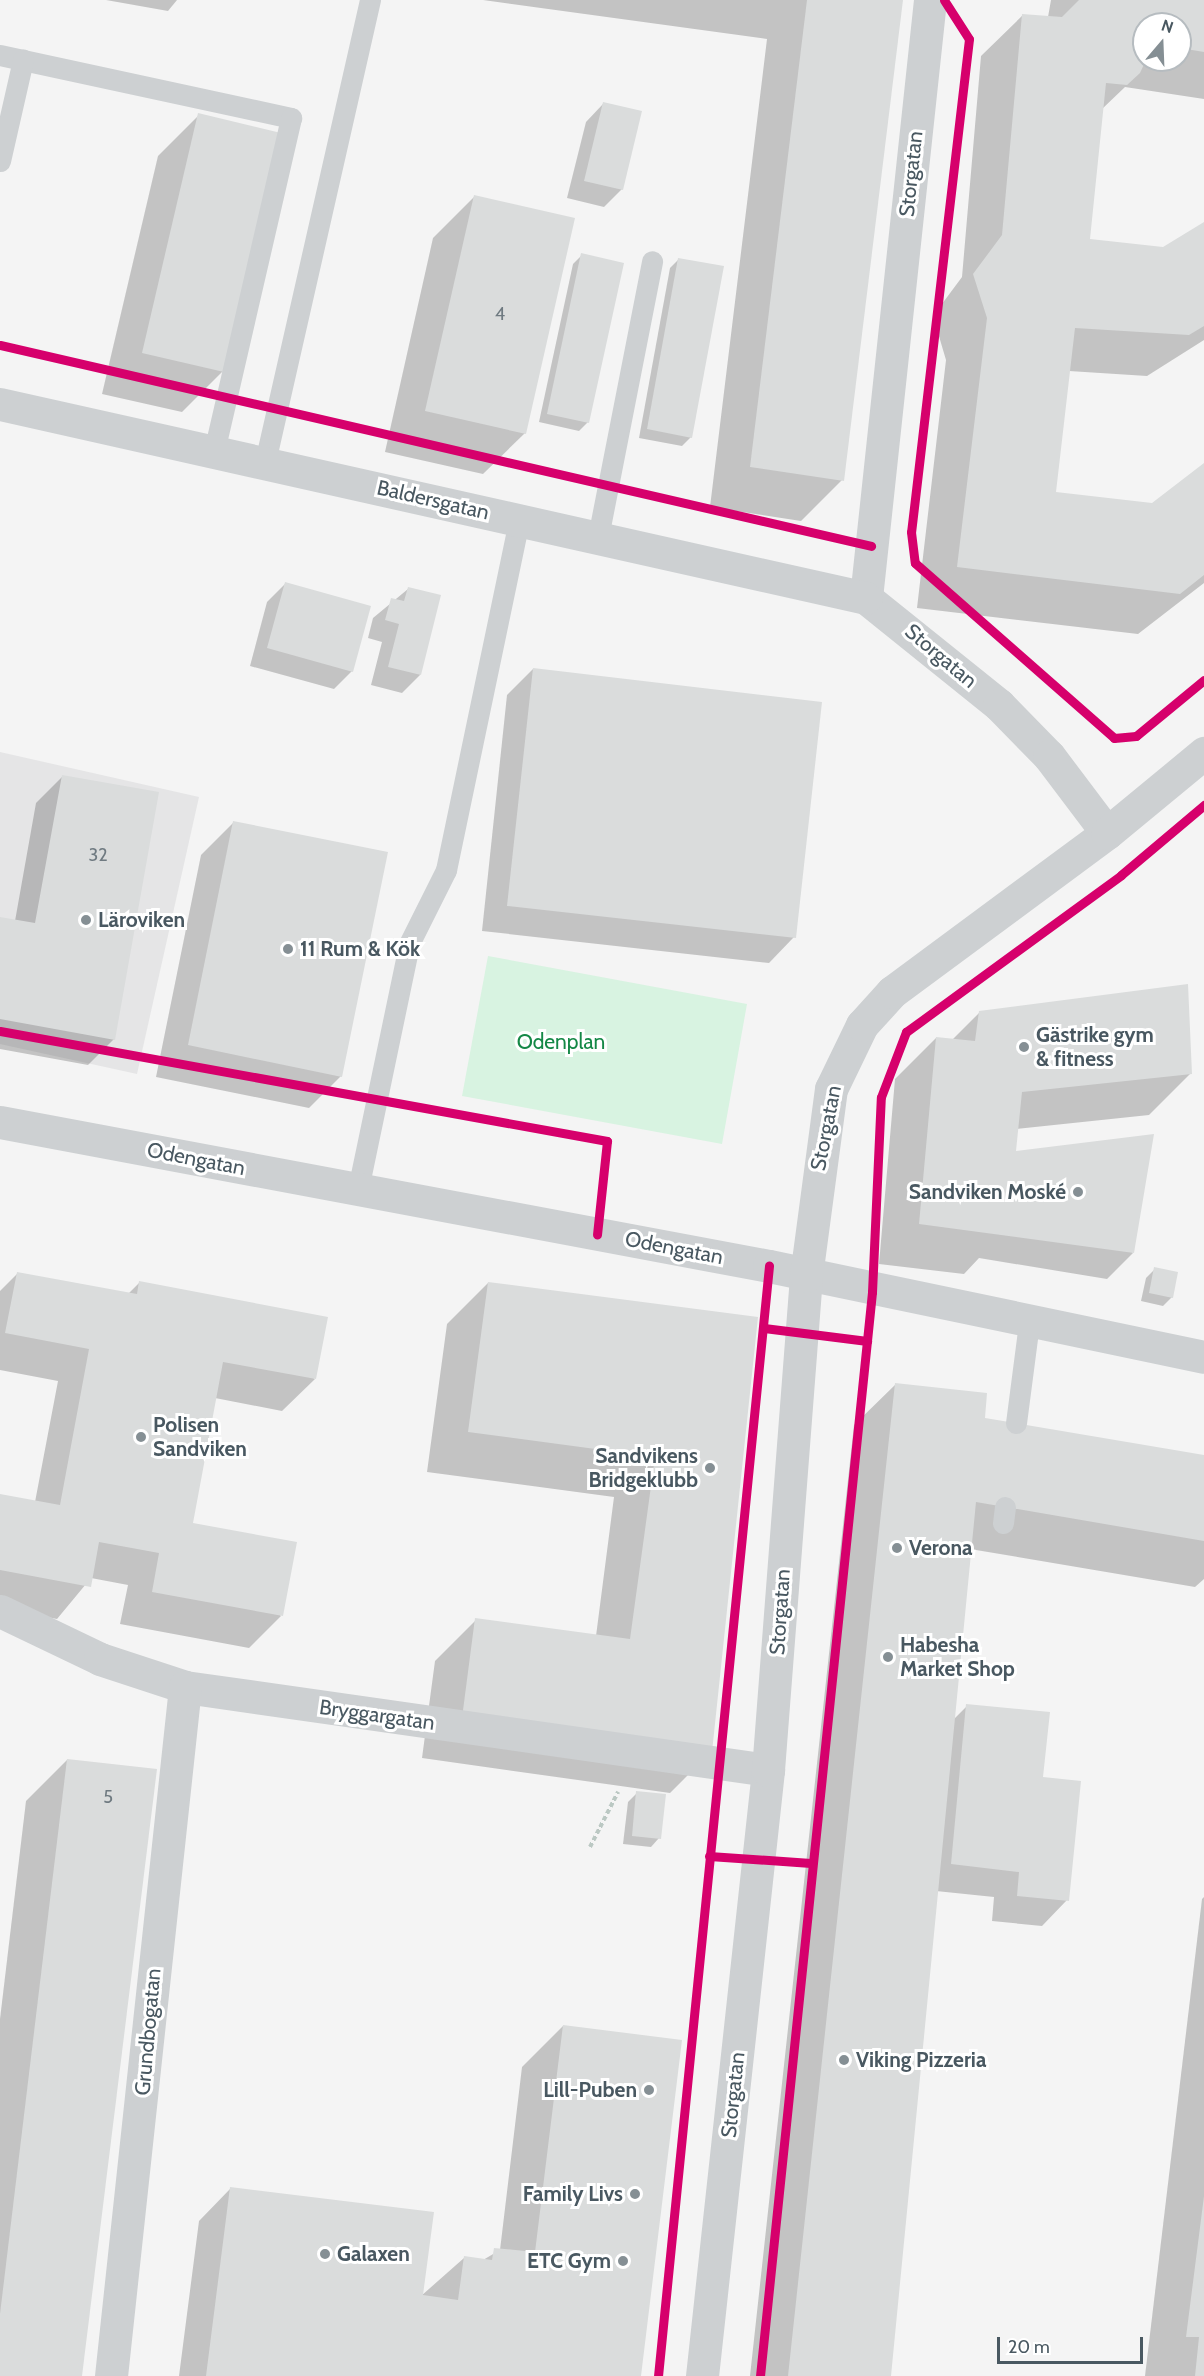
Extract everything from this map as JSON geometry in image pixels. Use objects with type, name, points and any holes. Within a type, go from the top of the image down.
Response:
[{"type":"street","name":"Storgatan","points":[[702,2376],[768,1770],[806,1276],[821,1132],[831,1089],[862,1025],[900,986],[1107,833],[1049,756],[999,705],[866,598],[930,0]]},
{"type":"street","name":"Baldersgatan","points":[[0,404],[866,598]]},
{"type":"street","points":[[1107,833],[1204,753]]},
{"type":"street","name":"Odengatan","points":[[0,1122],[806,1276],[1204,1358]]},
{"type":"street","name":"Bryggargatan","points":[[0,1611],[100,1659],[185,1687],[637,1754],[768,1770]]},
{"type":"street","name":"Grundbogatan","points":[[111,2376],[185,1687]]},
{"type":"lane","points":[[265,462],[370,0]]},
{"type":"lane","points":[[0,55],[291,118],[214,451]]},
{"type":"lane","points":[[0,161],[23,60]]},
{"type":"lane","points":[[598,537],[652,261]]},
{"type":"lane","points":[[358,1189],[409,944],[446,870],[519,520]]},
{"type":"lane","points":[[1016,1423],[1029,1323]]},
{"type":"path","points":[[590,1847],[637,1754]]},
{"type":"shaded area","name":"Läroviken","points":[[0,752],[199,797],[137,1074],[0,1044]]},
{"type":"green space","name":"Odenplan","points":[[488,956],[747,1004],[722,1144],[462,1096]]},
{"type":"building","points":[[807,0],[903,0],[844,481],[750,467]]},
{"type":"building","points":[[1079,0],[1204,0],[1204,52],[1192,50],[1192,12],[1132,12],[1132,72],[1140,72],[1127,85],[1106,83],[1090,239],[1163,247],[1204,222],[1204,326],[1189,335],[1075,328],[1056,492],[1152,503],[1204,463],[1204,575],[1180,594],[957,567],[987,318],[973,274],[1002,235],[1022,14],[1062,17]]},
{"type":"building","points":[[603,102],[642,111],[623,190],[584,181]]},
{"type":"building","points":[[198,113],[281,133],[224,372],[142,353]]},
{"type":"building","points":[[474,195],[575,218],[526,434],[425,411]]},
{"type":"building","points":[[581,253],[624,263],[589,423],[547,414]]},
{"type":"building","points":[[678,258],[724,266],[692,438],[647,429]]},
{"type":"building","points":[[285,582],[371,606],[353,672],[267,648]]},
{"type":"building","points":[[408,587],[441,595],[421,675],[388,667],[399,624],[385,620],[391,598],[404,601]]},
{"type":"building","points":[[533,668],[822,702],[796,938],[507,906]]},
{"type":"building","points":[[62,775],[159,792],[115,1040],[0,1019],[0,917],[35,923]]},
{"type":"building","name":"11 Rum & Kök","points":[[233,821],[388,852],[342,1077],[188,1045]]},
{"type":"building","points":[[1188,984],[1192,1074],[1022,1092],[1016,1151],[1154,1134],[1134,1253],[919,1224],[936,1037],[975,1041],[979,1011]]},
{"type":"building","points":[[1154,1267],[1178,1272],[1173,1298],[1149,1293]]},
{"type":"building","name":"Polisen Sandviken","points":[[17,1272],[137,1294],[139,1281],[328,1317],[316,1379],[223,1362],[193,1523],[297,1542],[283,1616],[152,1592],[159,1553],[99,1542],[91,1587],[0,1570],[0,1494],[60,1505],[89,1349],[5,1333]]},
{"type":"building","points":[[488,1282],[758,1317],[712,1752],[462,1718],[475,1618],[630,1639],[655,1457],[468,1432]]},
{"type":"building","points":[[895,1383],[987,1393],[985,1418],[1204,1455],[1204,1541],[976,1502],[891,2376],[788,2376]]},
{"type":"building","points":[[966,1704],[1050,1712],[1043,1777],[1081,1781],[1069,1901],[1017,1896],[1019,1872],[951,1864]]},
{"type":"building","points":[[67,1759],[157,1769],[82,2376],[0,2376],[0,2314]]},
{"type":"building","points":[[636,1791],[666,1794],[661,1839],[632,1836]]},
{"type":"building","points":[[563,2025],[682,2040],[641,2376],[206,2376],[230,2187],[434,2212],[423,2295],[458,2300],[464,2256],[492,2260],[494,2248],[535,2252]]},
{"type":"building","points":[[1204,2196],[1204,2376],[1195,2376],[1199,2337],[1186,2337]]},
{"type":"cycle path","points":[[944,0],[969,39],[911,532],[915,563],[1114,738],[1136,736],[1204,680]]},
{"type":"cycle path","points":[[0,345],[871,546]]},
{"type":"cycle path","points":[[760,2376],[872,1292],[881,1097],[906,1032],[1121,875],[1204,805]]},
{"type":"cycle path","points":[[0,1031],[607,1141],[597,1234]]},
{"type":"cycle path","points":[[658,2376],[769,1266]]},
{"type":"cycle path","points":[[764,1328],[867,1341]]},
{"type":"cycle path","points":[[709,1856],[811,1863]]},
{"type":"place","name":"Läroviken","points":[[86,920]]},
{"type":"place","name":"11 Rum & Kök","points":[[288,949]]},
{"type":"place","name":"Gästrike gym & fitness","points":[[1024,1047]]},
{"type":"place","name":"Sandviken Moské","points":[[1078,1192]]},
{"type":"place","name":"Polisen Sandviken","points":[[141,1437]]},
{"type":"place","name":"Sandvikens Bridgeklubb","points":[[710,1468]]},
{"type":"place","name":"Verona","points":[[897,1548]]},
{"type":"place","name":"Habesha Market Shop","points":[[888,1657]]},
{"type":"place","name":"Viking Pizzeria","points":[[844,2060]]},
{"type":"place","name":"Lill-Puben","points":[[649,2090]]},
{"type":"place","name":"Family Livs","points":[[635,2194]]},
{"type":"place","name":"Galaxen","points":[[325,2254]]},
{"type":"place","name":"ETC Gym","points":[[623,2261]]}]
